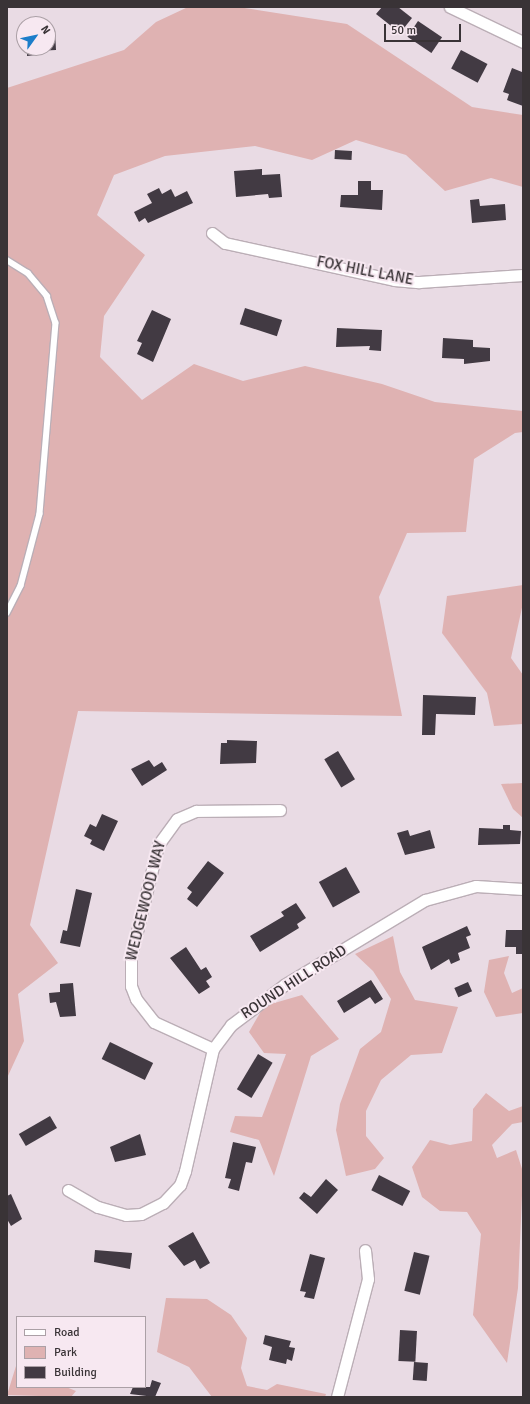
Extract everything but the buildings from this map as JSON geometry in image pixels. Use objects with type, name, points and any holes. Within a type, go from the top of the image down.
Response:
[{"type":"street","points":[[450,7],[523,42]]},
{"type":"street","name":"FOX HILL LANE","points":[[212,233],[225,244],[394,280],[419,282],[523,275]]},
{"type":"street","name":"WEDGEWOOD WAY","points":[[213,1049],[154,1022],[136,999],[131,986],[131,956],[158,845],[173,823],[196,811],[280,810]]},
{"type":"street","name":"ROUND HILL ROAD","points":[[68,1190],[98,1207],[126,1214],[152,1210],[173,1195],[185,1171],[213,1049],[231,1025],[258,1003],[425,900],[476,886],[523,889]]},
{"type":"street","points":[[337,1397],[368,1279],[366,1250]]},
{"type":"lane","points":[[7,260],[28,273],[47,296],[56,323],[40,514],[20,586],[7,613]]},
{"type":"green space","points":[[188,7],[238,7],[347,24],[472,107],[523,115],[523,187],[491,178],[445,191],[406,155],[356,140],[312,160],[255,146],[165,156],[114,175],[97,215],[145,255],[104,316],[100,357],[142,400],[194,364],[243,381],[305,366],[382,384],[435,402],[523,411],[523,432],[515,433],[474,459],[466,532],[407,533],[379,597],[402,716],[78,711],[30,925],[58,963],[18,994],[24,1041],[7,1078],[7,88],[124,50],[156,22]]},
{"type":"green space","points":[[523,585],[523,603],[511,658],[523,675],[523,724],[494,726],[487,693],[442,633],[447,596]]},
{"type":"green space","points":[[523,783],[523,818],[513,809],[501,784]]},
{"type":"green space","points":[[393,936],[400,972],[415,1000],[458,1007],[442,1053],[411,1055],[381,1080],[366,1111],[366,1136],[384,1158],[375,1169],[346,1176],[336,1130],[340,1104],[360,1049],[381,1032],[391,999],[373,971],[355,954]]},
{"type":"green space","points":[[509,956],[504,973],[512,993],[523,988],[523,1013],[496,1017],[484,992],[489,960]]},
{"type":"green space","points":[[302,995],[339,1039],[311,1056],[274,1176],[259,1140],[230,1132],[235,1116],[262,1117],[286,1054],[264,1053],[249,1032],[264,1006]]},
{"type":"green space","points":[[486,1093],[509,1111],[523,1106],[523,1122],[512,1124],[492,1145],[497,1158],[516,1150],[523,1172],[518,1288],[507,1363],[473,1315],[481,1234],[467,1212],[440,1211],[422,1197],[412,1167],[430,1140],[450,1145],[472,1141],[473,1109]]},
{"type":"green space","points":[[166,1298],[207,1299],[231,1315],[247,1338],[241,1368],[247,1386],[267,1390],[277,1384],[326,1394],[325,1397],[212,1397],[189,1367],[157,1352]]},
{"type":"green space","points":[[16,1366],[16,1388],[68,1388],[76,1391],[71,1397],[7,1395]]}]
